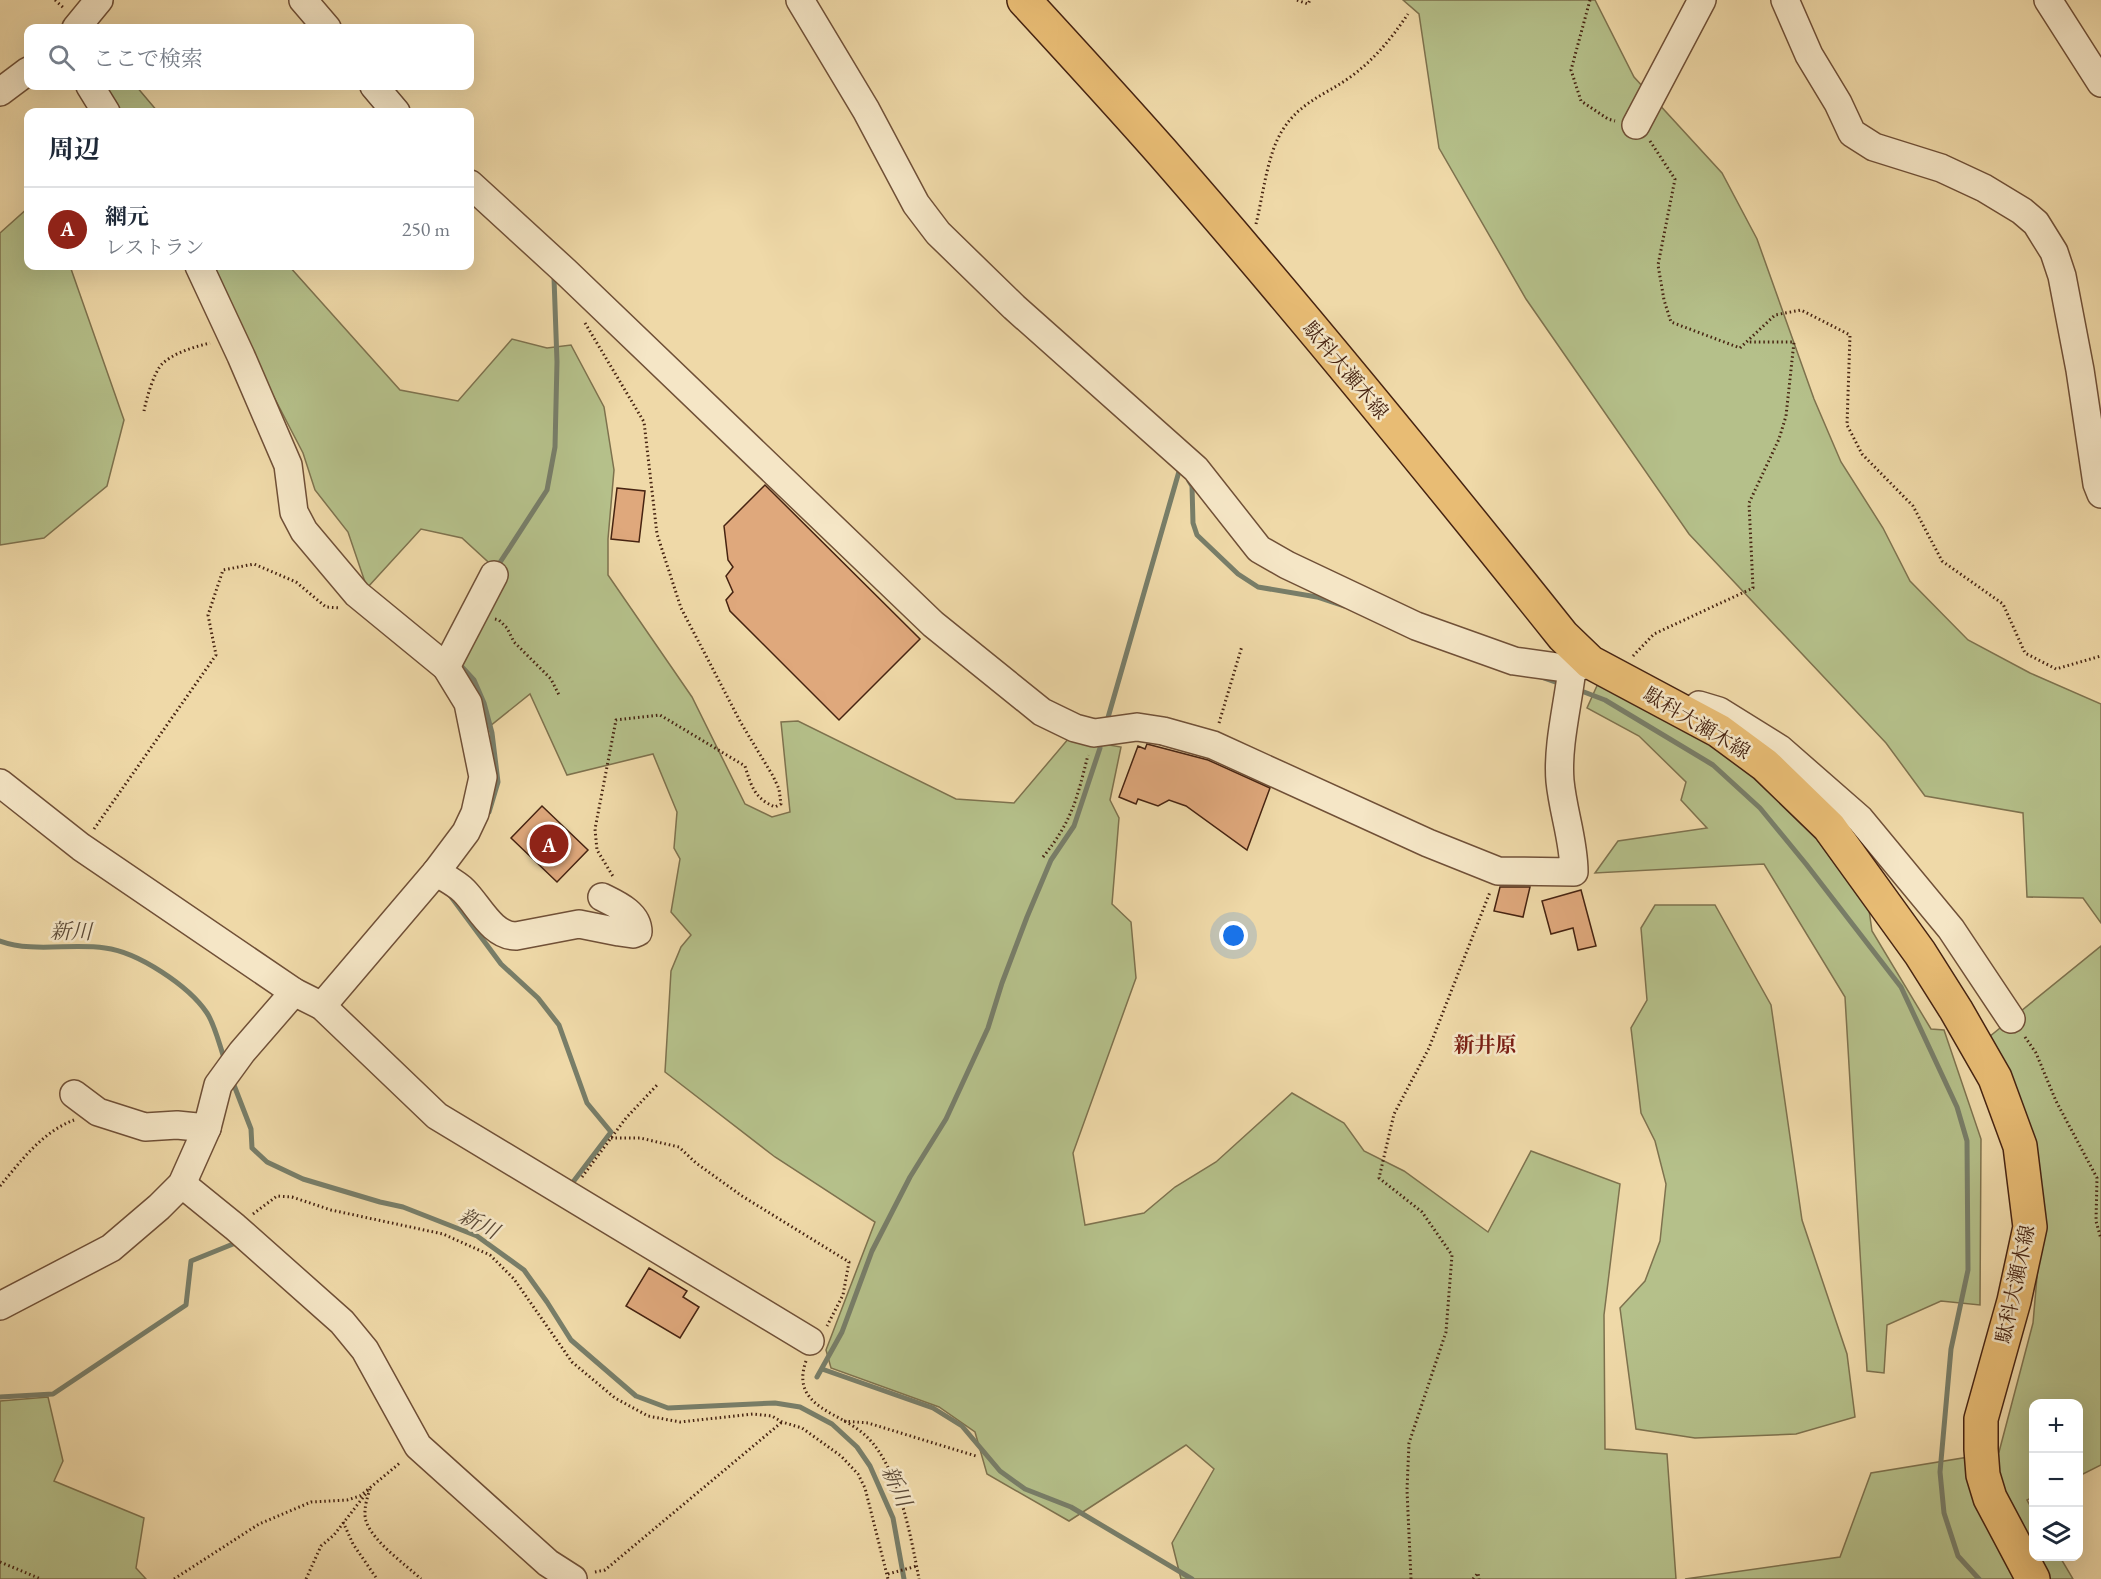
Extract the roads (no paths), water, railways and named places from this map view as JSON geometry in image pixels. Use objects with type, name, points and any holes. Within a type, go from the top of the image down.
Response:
[{"type":"main road","name":"駄科大瀬木線","points":[[1024,0],[1161,151],[1250,255],[1592,669],[1719,731],[1765,765],[1829,827],[1920,953],[1995,1078],[2020,1146],[2031,1227],[2014,1301],[1982,1419],[1981,1449],[1983,1475],[1990,1498],[2032,1579]]},
{"type":"street","points":[[79,24],[99,0]]},
{"type":"street","points":[[303,0],[324,24]]},
{"type":"street","points":[[474,188],[574,280],[933,624],[1042,712],[1075,728],[1094,733],[1137,727],[1163,731],[1213,745],[1428,843],[1498,871],[1574,873],[1574,852],[1560,780],[1562,747],[1592,669],[1514,661],[1416,626],[1287,565],[1259,549],[1196,469],[1014,307],[938,233],[916,204],[866,110],[800,0]]},
{"type":"street","points":[[1636,125],[1702,0]]},
{"type":"street","points":[[1785,0],[1809,55],[1838,103],[1852,133],[1874,147],[1941,168],[1984,188],[2022,211],[2036,223],[2054,252],[2061,276],[2080,370],[2097,484],[2101,494]]},
{"type":"street","points":[[2048,0],[2101,83]]},
{"type":"street","points":[[0,92],[24,73]]},
{"type":"street","points":[[92,90],[104,108]]},
{"type":"street","points":[[377,90],[393,108]]},
{"type":"street","points":[[201,270],[288,465],[294,512],[304,531],[357,594],[446,667],[468,703],[483,777],[475,813],[466,832],[436,873],[322,1006]]},
{"type":"street","points":[[446,667],[494,575]]},
{"type":"street","points":[[1689,715],[1699,705],[1719,711],[1780,749],[1860,819],[1951,929],[2012,1019]]},
{"type":"street","points":[[0,783],[81,847],[294,992],[322,1006],[437,1116],[810,1341]]},
{"type":"street","points":[[436,873],[462,889],[496,929],[507,936],[579,924],[633,934],[638,932],[631,915],[609,889]]},
{"type":"street","points":[[0,1306],[111,1248],[182,1184],[207,1128],[219,1085],[242,1052],[294,992]]},
{"type":"street","points":[[74,1094],[98,1112],[146,1127],[177,1125],[207,1128]]},
{"type":"street","points":[[182,1184],[342,1322],[365,1350],[418,1446],[548,1563],[581,1574]]},
{"type":"waterway","points":[[497,567],[547,490],[555,447],[557,362],[554,278]]},
{"type":"waterway","points":[[1107,721],[1180,468]]},
{"type":"waterway","points":[[1189,481],[1192,486],[1193,523],[1197,535],[1238,574],[1258,587],[1317,597],[1344,606]]},
{"type":"waterway","points":[[462,667],[474,680],[484,703],[492,733],[498,782],[489,812]]},
{"type":"waterway","points":[[1541,677],[1561,684]]},
{"type":"waterway","points":[[1584,692],[1605,700],[1713,765],[1760,808],[1901,987],[1957,1107],[1967,1141],[1968,1270],[1951,1349],[1940,1472],[1944,1513],[1958,1556],[1979,1579]]},
{"type":"waterway","points":[[817,1377],[842,1332],[872,1251],[910,1177],[946,1119],[988,1028],[1027,917],[1051,860],[1074,826],[1100,748]]},
{"type":"waterway","points":[[449,894],[501,964],[538,998],[559,1025],[587,1103],[611,1132],[570,1186]]},
{"type":"waterway","name":"新川","points":[[0,941],[13,945],[38,947],[105,948],[147,963],[176,982],[207,1013],[225,1061]]},
{"type":"waterway","name":"新川","points":[[232,1080],[251,1129],[252,1148],[267,1162],[303,1179],[403,1207],[477,1236],[524,1270],[571,1340],[636,1396],[668,1408],[775,1403],[800,1407],[832,1424],[857,1447],[870,1466],[893,1518],[904,1579]]},
{"type":"waterway","points":[[0,1397],[53,1394],[186,1305],[191,1261],[238,1242]]},
{"type":"waterway","points":[[822,1369],[933,1408],[962,1426],[1000,1471],[1025,1489],[1071,1507],[1192,1579]]},
{"type":"place","name":"網元","points":[[549,844]]},
{"type":"district","name":"新井原","points":[[1485,1044]]}]
